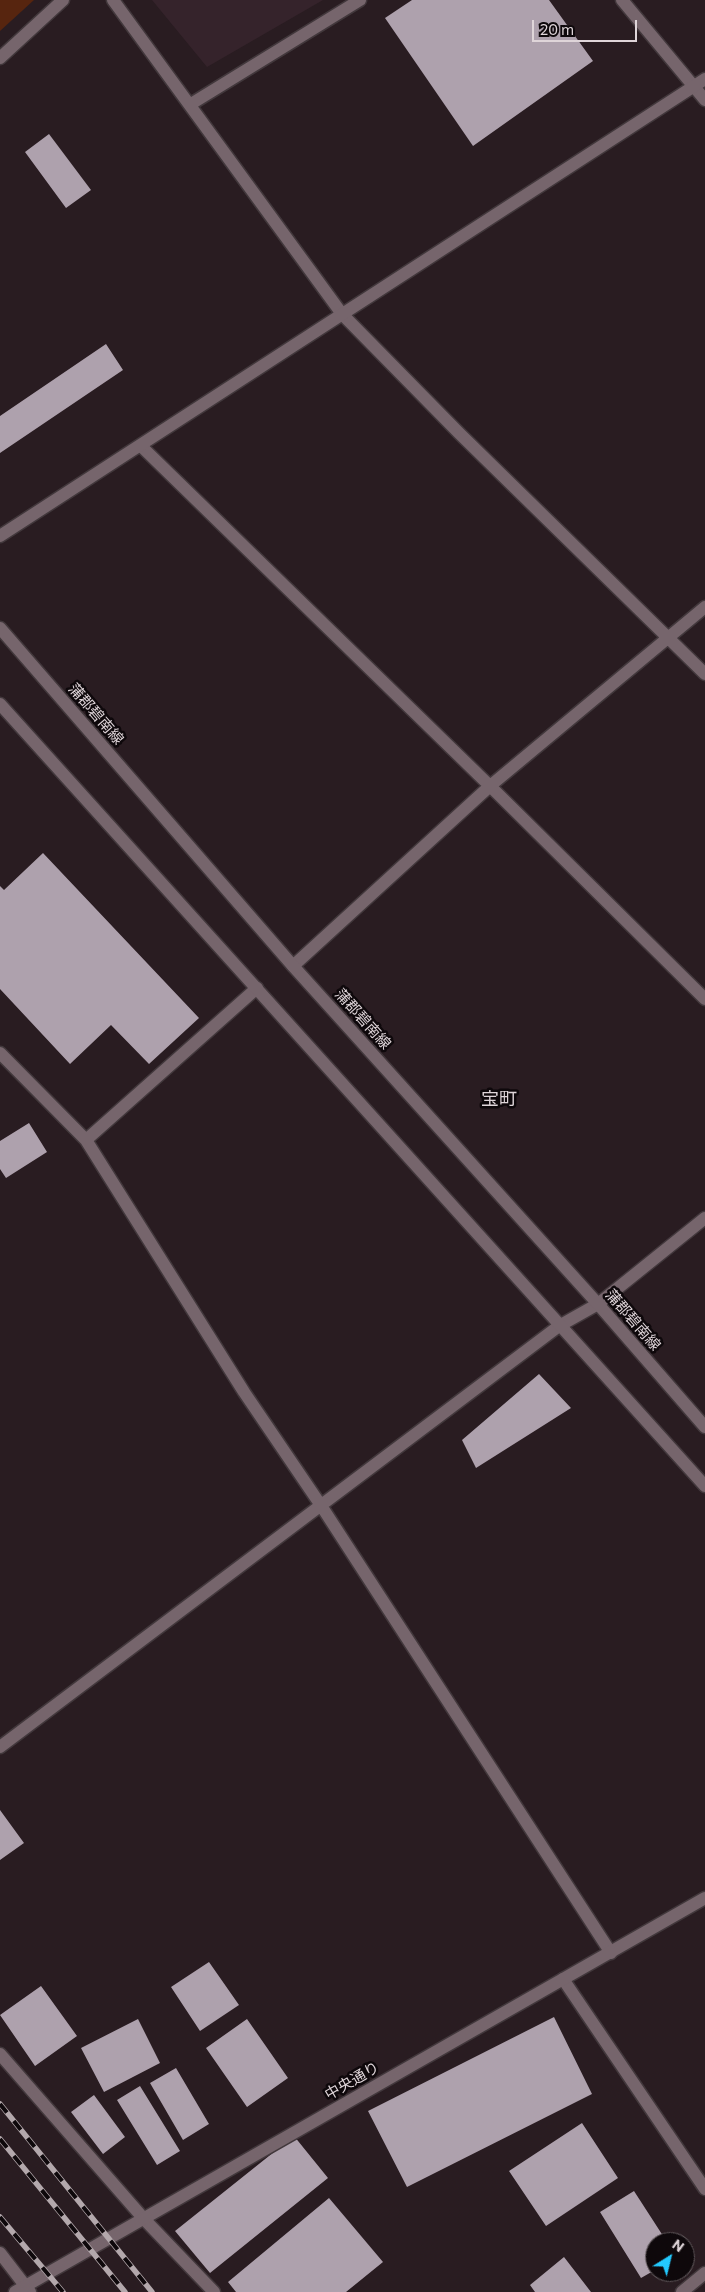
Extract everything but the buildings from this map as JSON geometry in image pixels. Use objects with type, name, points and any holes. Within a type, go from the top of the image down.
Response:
[{"type":"street","points":[[0,58],[63,0]]},
{"type":"street","points":[[113,0],[191,104],[342,314],[459,433],[705,674]]},
{"type":"street","points":[[191,104],[360,0]]},
{"type":"street","points":[[622,0],[700,82],[705,100]]},
{"type":"street","points":[[0,536],[700,82]]},
{"type":"street","points":[[141,446],[490,786],[705,999]]},
{"type":"street","points":[[293,966],[490,786],[705,607]]},
{"type":"street","name":"蒲郡碧南線","points":[[0,628],[293,966],[598,1304],[705,1428]]},
{"type":"street","points":[[0,704],[705,1486]]},
{"type":"street","points":[[86,1140],[258,988]]},
{"type":"street","points":[[0,1054],[86,1140],[244,1392],[322,1507],[611,1953]]},
{"type":"street","points":[[0,1747],[322,1507],[559,1326],[598,1304],[705,1218]]},
{"type":"street","name":"中央通り","points":[[24,2290],[144,2219],[705,1898]]},
{"type":"street","points":[[563,1979],[705,2189]]},
{"type":"street","points":[[0,2054],[144,2219],[214,2292]]},
{"type":"street","points":[[0,2253],[24,2290]]},
{"type":"street","points":[[682,2292],[705,2273]]},
{"type":"shaded area","points":[[0,0],[34,0],[0,31]]},
{"type":"shaded area","points":[[152,0],[323,0],[207,67]]},
{"type":"railway","points":[[0,2104],[152,2292]]},
{"type":"railway","points":[[0,2139],[125,2292]]},
{"type":"railway","points":[[0,2217],[63,2292]]},
{"type":"district","name":"宝町","points":[[499,1099]]}]
